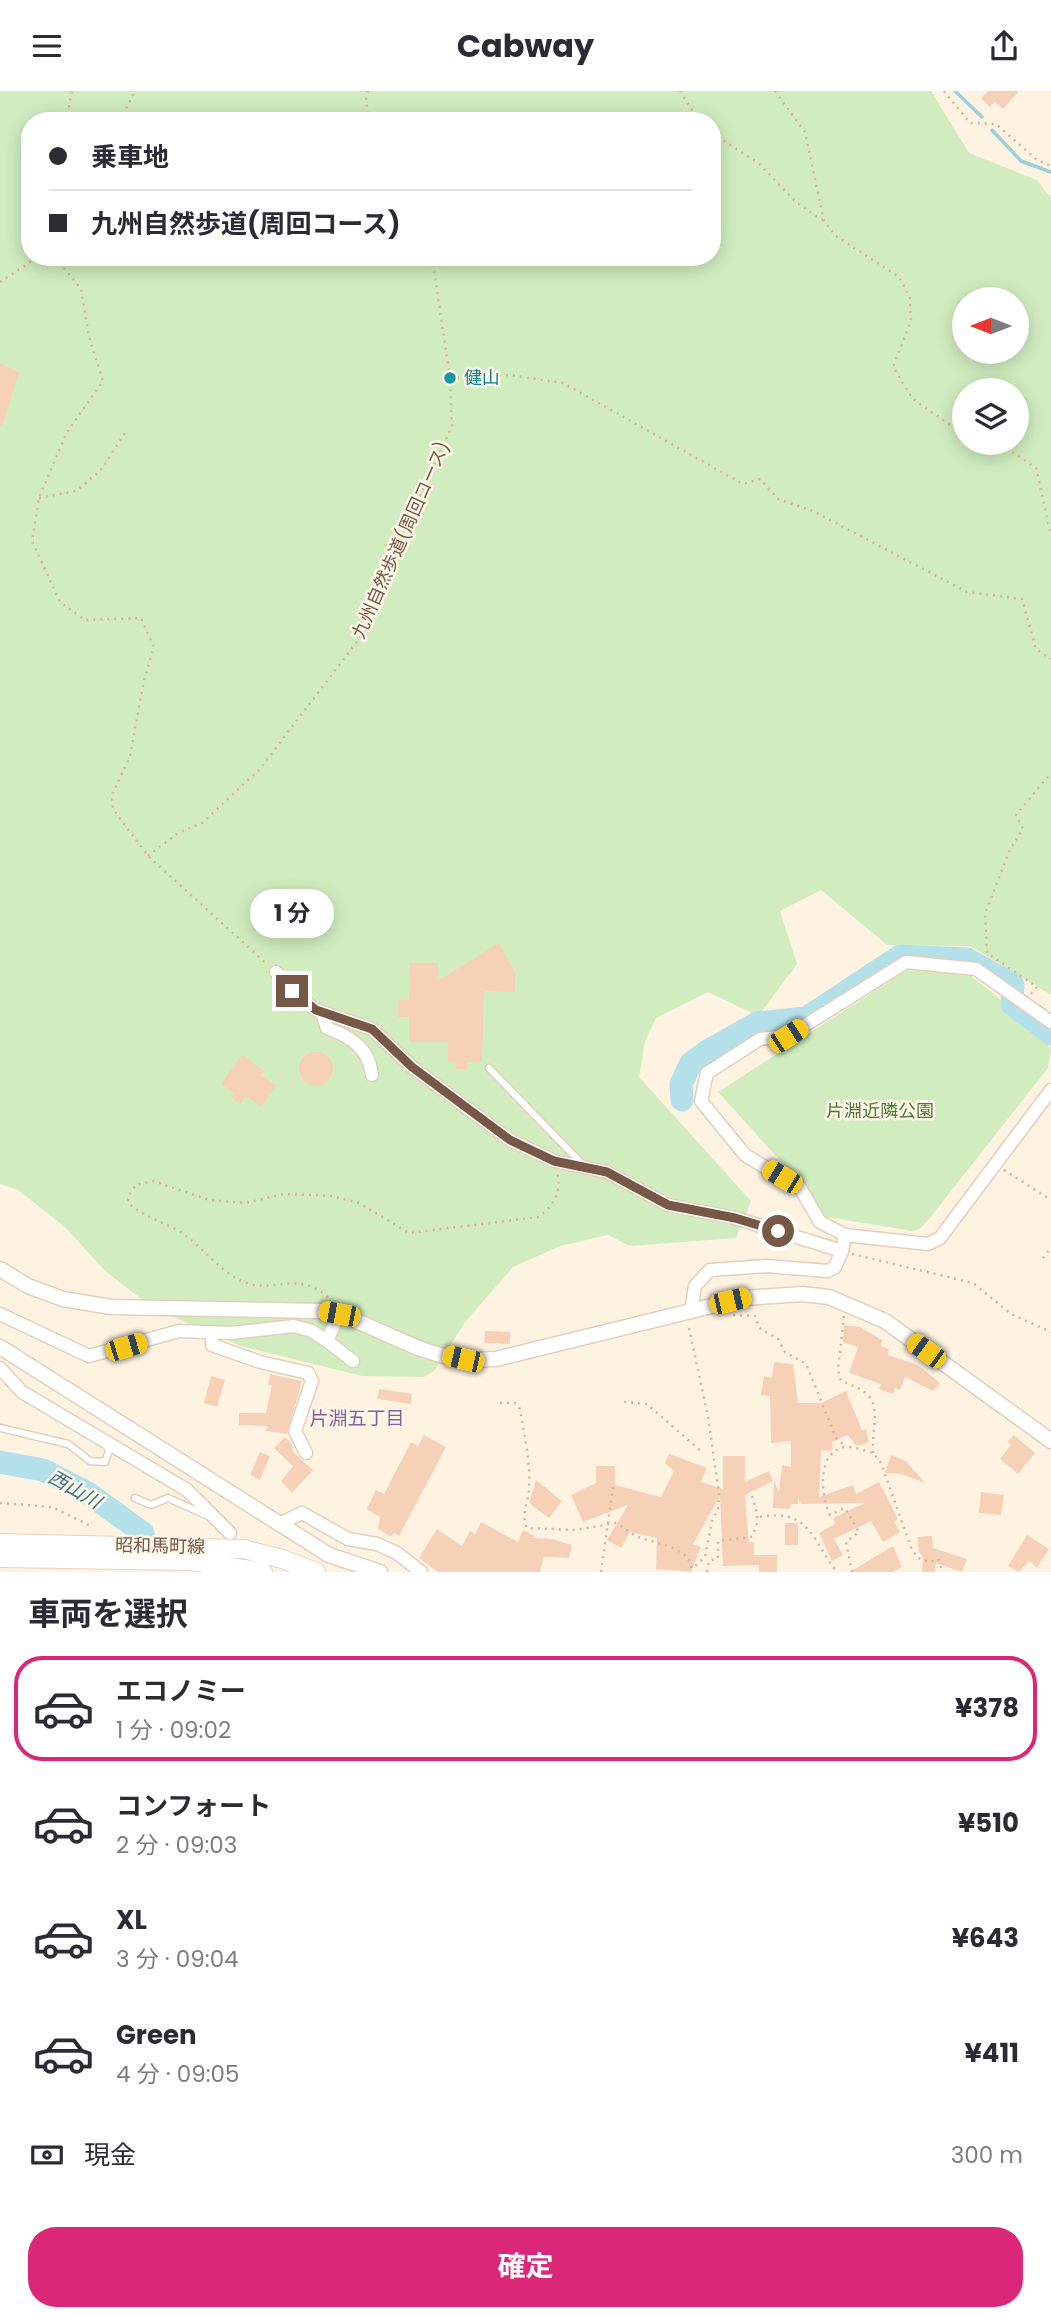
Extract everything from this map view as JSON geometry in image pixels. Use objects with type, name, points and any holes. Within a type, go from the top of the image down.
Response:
[{"type":"main road","name":"昭和馬町線","points":[[0,1543],[243,1549],[282,1559],[316,1572]]},
{"type":"main road","name":"昭和馬町線","points":[[0,1558],[192,1561],[263,1572]]},
{"type":"street","points":[[1051,1022],[976,969],[906,962],[788,1036],[760,1039],[707,1073],[701,1101],[745,1155],[800,1188],[820,1222],[845,1235],[928,1244],[940,1238],[1051,1090]]},
{"type":"street","points":[[276,972],[292,991],[322,1013],[372,1029],[412,1067],[510,1140],[554,1161],[607,1172],[668,1205],[735,1218],[842,1251]]},
{"type":"street","points":[[322,1013],[327,1028],[359,1044],[370,1062],[372,1075]]},
{"type":"street","points":[[691,1311],[695,1286],[710,1270],[766,1266],[828,1271],[835,1267],[845,1235]]},
{"type":"street","points":[[0,1269],[28,1286],[63,1299],[111,1307],[240,1308],[339,1314],[435,1353],[463,1359],[496,1359],[716,1304],[766,1295],[802,1294],[852,1305],[885,1321],[1051,1441]]},
{"type":"street","points":[[0,1314],[89,1356],[179,1331],[212,1332],[293,1326],[312,1331],[353,1361]]},
{"type":"street","points":[[327,1341],[339,1314]]},
{"type":"street","points":[[212,1332],[212,1345],[260,1362],[308,1373],[312,1381],[295,1431],[306,1453]]},
{"type":"street","points":[[0,1347],[329,1555],[380,1572]]},
{"type":"street","points":[[0,1368],[22,1392],[187,1490],[230,1533]]},
{"type":"street","points":[[279,1524],[302,1513],[348,1539],[377,1544],[397,1553],[421,1572]]},
{"type":"lane","points":[[489,1068],[587,1169]]},
{"type":"lane","points":[[0,1428],[68,1444],[90,1461],[105,1462],[109,1451],[104,1439]]},
{"type":"lane","points":[[135,1498],[151,1505],[168,1498],[213,1518]]},
{"type":"path","points":[[68,112],[72,91]]},
{"type":"path","points":[[124,112],[135,91]]},
{"type":"path","points":[[368,91],[368,112]]},
{"type":"path","points":[[680,91],[693,112]]},
{"type":"path","points":[[775,91],[805,132],[824,221]]},
{"type":"path","points":[[944,91],[970,123],[996,124],[1037,160],[1051,166]]},
{"type":"path","points":[[721,139],[758,163],[796,202],[824,221],[836,236],[899,277],[911,298],[911,321],[893,367],[913,399],[952,427]]},
{"type":"path","points":[[0,282],[24,266]]},
{"type":"path","points":[[62,266],[81,289],[89,337],[103,381],[67,432],[39,498],[32,541],[60,601],[85,620],[141,618],[154,647],[144,680],[130,756],[113,795],[113,809],[148,856],[276,972]]},
{"type":"path","name":"九州自然歩道(周回コース)","points":[[148,856],[178,833],[202,823],[259,770],[363,634],[403,532],[452,426],[450,378],[433,266]]},
{"type":"path","points":[[450,378],[509,375],[563,383],[743,484],[760,479],[778,499],[813,512],[967,592],[1022,599],[1036,649],[1051,659]]},
{"type":"path","points":[[39,498],[76,491],[100,471],[126,432]]},
{"type":"path","points":[[1016,455],[1036,468],[1051,535]]},
{"type":"path","points":[[1025,1003],[1037,987],[987,953],[985,914],[1010,849],[1023,829],[1016,815],[1051,772]]},
{"type":"path","points":[[339,1314],[337,1305],[321,1291],[292,1281],[257,1285],[235,1277],[178,1230],[134,1209],[128,1202],[129,1195],[136,1185],[153,1181],[209,1200],[246,1203],[284,1194],[331,1196],[359,1203],[409,1233],[454,1230],[538,1217],[551,1208],[560,1184],[554,1161]]},
{"type":"path","points":[[995,1164],[1051,1200]]},
{"type":"path","points":[[1043,1258],[1051,1248]]},
{"type":"path","points":[[842,1251],[973,1283],[1011,1314],[1051,1332]]},
{"type":"path","points":[[716,1304],[728,1314],[755,1316],[759,1328],[778,1339],[785,1352],[806,1364],[836,1438],[846,1447],[873,1453]]},
{"type":"path","points":[[852,1305],[843,1318],[838,1370],[841,1381],[863,1388],[872,1399],[877,1413],[872,1426],[873,1453],[881,1463],[912,1550],[918,1558],[930,1562],[938,1559],[943,1572]]},
{"type":"path","points":[[500,1403],[515,1403],[520,1409],[529,1473],[529,1491],[525,1503],[527,1528],[576,1530],[615,1523],[635,1535],[675,1549],[688,1560],[692,1570],[705,1557],[712,1521],[719,1510],[719,1493],[708,1417],[689,1328]]},
{"type":"path","points":[[624,1402],[647,1404],[702,1452]]},
{"type":"path","points":[[846,1447],[831,1455],[824,1467],[824,1502],[830,1515],[845,1508],[859,1532],[846,1542],[852,1572]]},
{"type":"path","points":[[601,1572],[614,1487]]},
{"type":"path","points":[[707,1572],[709,1561],[718,1558],[719,1541],[751,1537],[759,1518],[751,1493]]},
{"type":"path","points":[[0,1503],[52,1507],[92,1526]]},
{"type":"path","points":[[759,1518],[784,1514],[798,1519],[837,1572]]},
{"type":"green space","points":[[0,91],[931,91],[969,153],[1037,180],[1051,198],[1051,995],[970,946],[887,945],[821,890],[780,911],[797,964],[758,1016],[708,992],[656,1018],[645,1041],[639,1077],[751,1201],[736,1238],[630,1246],[608,1235],[560,1246],[513,1267],[465,1322],[435,1370],[424,1377],[362,1376],[241,1346],[153,1308],[105,1271],[65,1227],[18,1190],[0,1184]]},
{"type":"green space","name":"片淵近隣公園","points":[[907,970],[970,975],[1045,1036],[1051,1050],[1048,1068],[929,1219],[921,1228],[913,1231],[826,1217],[805,1188],[718,1092]]},
{"type":"building","points":[[988,91],[1019,91],[1003,109],[995,102],[990,107],[981,98]]},
{"type":"building","points":[[0,363],[19,373],[2,426],[0,426]]},
{"type":"building","points":[[499,943],[515,973],[515,992],[484,991],[482,1062],[467,1062],[467,1069],[456,1069],[456,1062],[448,1062],[448,1042],[409,1042],[409,1017],[398,1017],[398,1000],[409,1000],[410,963],[438,963],[438,981]]},
{"type":"building","points":[[316,1052],[328,1057],[333,1069],[328,1081],[316,1086],[304,1081],[299,1069],[304,1057]]},
{"type":"building","points":[[242,1055],[264,1071],[261,1075],[276,1086],[261,1107],[246,1096],[240,1104],[231,1097],[234,1093],[221,1084]]},
{"type":"building","points":[[844,1325],[860,1327],[882,1340],[881,1346],[889,1349],[888,1355],[918,1365],[940,1383],[933,1391],[905,1377],[900,1390],[895,1388],[893,1394],[879,1389],[881,1384],[849,1373],[858,1347],[843,1342]]},
{"type":"building","points":[[485,1331],[510,1332],[510,1344],[484,1343]]},
{"type":"building","points":[[774,1362],[793,1364],[798,1403],[821,1403],[846,1391],[862,1430],[866,1429],[869,1442],[863,1445],[855,1445],[848,1435],[832,1442],[833,1450],[821,1451],[819,1497],[853,1485],[856,1494],[879,1482],[898,1519],[894,1522],[900,1532],[883,1542],[871,1521],[834,1539],[843,1555],[832,1561],[819,1533],[835,1524],[833,1518],[865,1503],[801,1504],[798,1499],[798,1504],[791,1504],[790,1509],[773,1508],[774,1481],[779,1492],[782,1465],[791,1467],[791,1441],[771,1443],[770,1396],[761,1395],[764,1376],[772,1378]]},
{"type":"building","points":[[270,1374],[302,1381],[287,1434],[266,1431],[267,1426],[239,1425],[239,1413],[266,1413],[272,1385],[268,1385]]},
{"type":"building","points":[[211,1376],[225,1380],[217,1407],[204,1403]]},
{"type":"building","points":[[379,1389],[412,1394],[411,1404],[377,1399]]},
{"type":"building","points":[[424,1435],[446,1447],[399,1536],[394,1533],[391,1537],[378,1529],[380,1517],[367,1509],[376,1490],[384,1494],[411,1442],[418,1446]]},
{"type":"building","points":[[1014,1435],[1035,1453],[1018,1474],[1000,1459],[1011,1445],[1007,1442]]},
{"type":"building","points":[[285,1437],[292,1444],[293,1452],[313,1470],[292,1493],[281,1481],[293,1466],[274,1448]]},
{"type":"building","points":[[260,1452],[270,1456],[260,1480],[250,1475]]},
{"type":"building","points":[[669,1454],[707,1468],[701,1482],[723,1489],[723,1456],[745,1456],[745,1482],[769,1471],[773,1481],[745,1495],[747,1523],[749,1542],[754,1542],[754,1555],[777,1555],[777,1572],[759,1572],[759,1565],[723,1566],[720,1496],[693,1544],[701,1547],[691,1572],[656,1569],[657,1538],[630,1532],[621,1548],[607,1540],[628,1505],[583,1522],[571,1495],[596,1483],[596,1466],[615,1466],[615,1485],[661,1497],[674,1471],[665,1463]]},
{"type":"building","points":[[891,1455],[906,1461],[925,1483],[901,1474],[885,1473]]},
{"type":"building","points":[[536,1480],[562,1501],[549,1518],[529,1503]]},
{"type":"building","points":[[981,1492],[1004,1495],[1001,1515],[979,1513]]},
{"type":"building","points":[[481,1522],[518,1542],[523,1530],[535,1536],[532,1538],[552,1539],[572,1545],[569,1558],[544,1557],[540,1572],[438,1572],[419,1558],[437,1529],[462,1546],[470,1531],[475,1534]]},
{"type":"building","points":[[785,1523],[798,1523],[798,1545],[785,1545]]},
{"type":"building","points":[[1027,1535],[1049,1549],[1037,1568],[1029,1561],[1019,1572],[1008,1566]]},
{"type":"building","points":[[932,1536],[933,1548],[967,1559],[962,1572],[936,1563],[935,1572],[922,1572],[923,1557],[919,1552],[917,1537]]},
{"type":"building","points":[[893,1546],[902,1567],[893,1572],[850,1572]]},
{"type":"waterway","points":[[955,91],[982,117]]},
{"type":"waterway","points":[[992,130],[1021,161],[1051,172]]},
{"type":"waterway","points":[[682,1100],[681,1084],[691,1063],[706,1052],[757,1023],[806,1018],[900,956],[967,959],[1013,985],[1012,1004],[1051,1034]]},
{"type":"waterway","name":"西山川","points":[[0,1462],[43,1470],[88,1493],[143,1533]]},
{"type":"place","name":"健山","points":[[450,378]]},
{"type":"district","name":"片淵五丁目","points":[[357,1418]]},
{"type":"route","points":[[292,991],[322,1013],[372,1029],[412,1067],[510,1140],[554,1161],[607,1172],[668,1205],[735,1218],[778,1231]]}]
